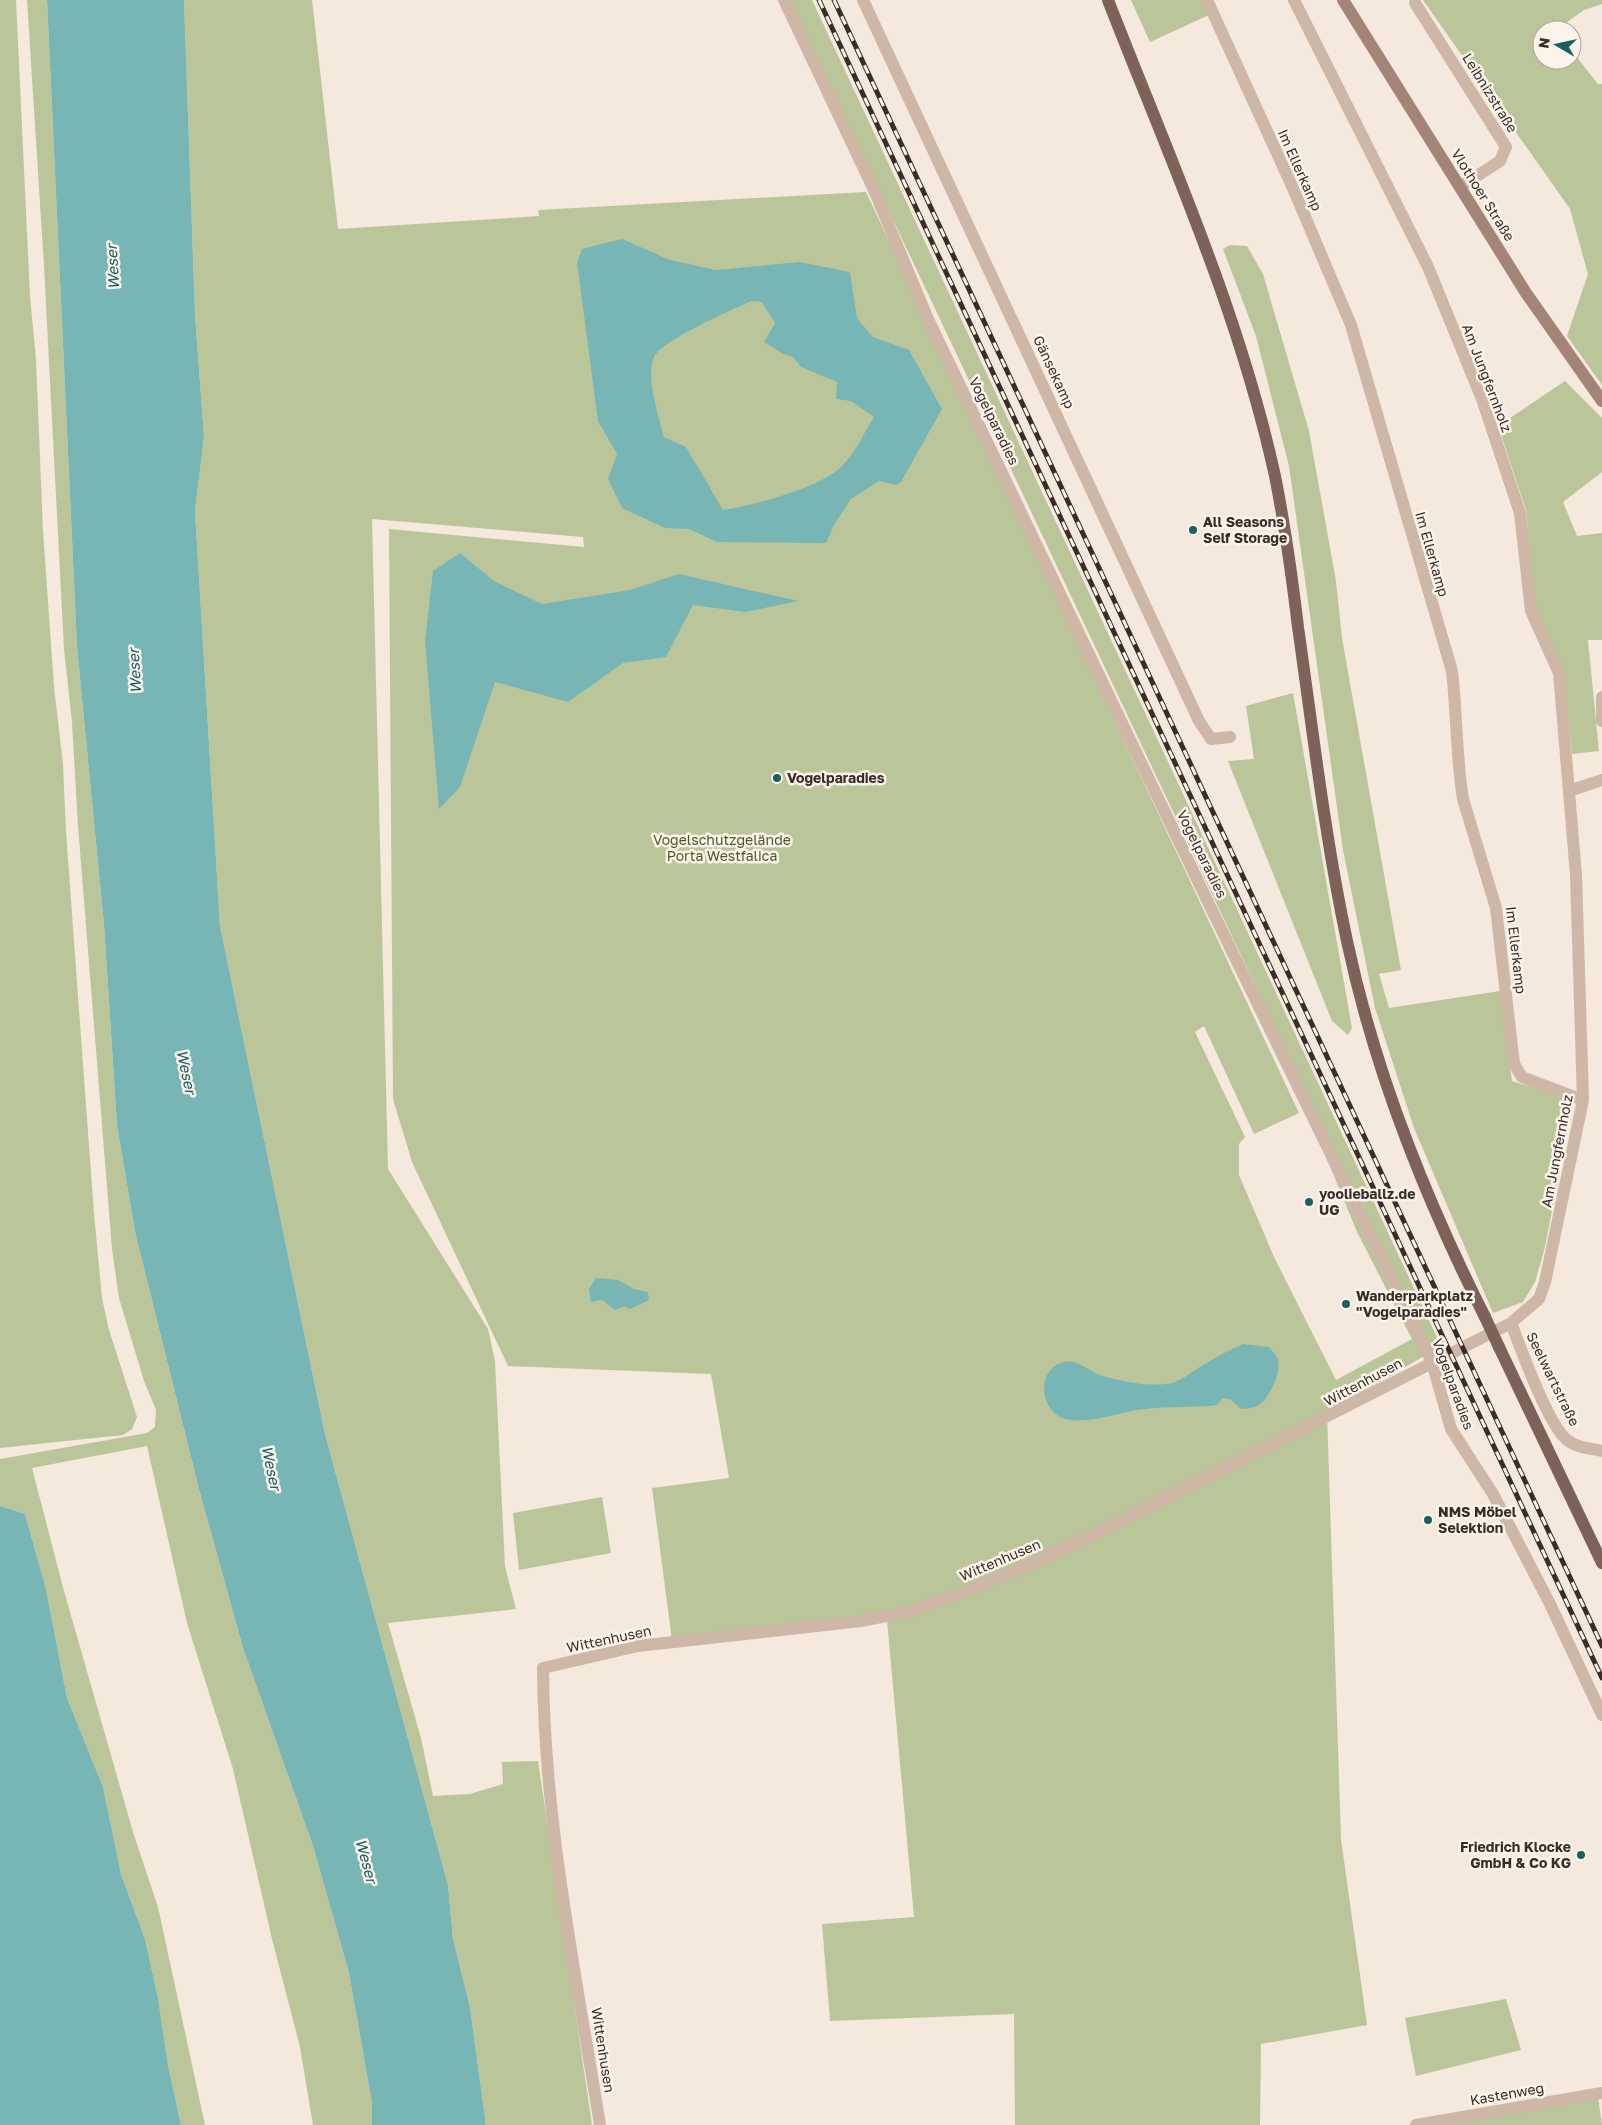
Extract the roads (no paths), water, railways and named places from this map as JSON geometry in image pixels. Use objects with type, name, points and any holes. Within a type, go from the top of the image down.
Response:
[{"type":"main road","points":[[1108,0],[1225,301],[1260,411],[1276,479],[1329,844],[1347,942],[1370,1032],[1418,1171],[1448,1244],[1485,1317],[1602,1563]]},
{"type":"street","name":"Vogelparadies","points":[[784,0],[874,190],[928,319],[1208,904],[1432,1362],[1451,1429],[1493,1494],[1550,1604],[1602,1715]]},
{"type":"street","name":"Gänsekamp","points":[[863,0],[1199,722],[1211,739],[1230,737]]},
{"type":"street","name":"Im Ellerkamp","points":[[1207,0],[1292,186],[1351,325],[1452,670],[1457,714],[1457,757],[1460,781],[1463,799],[1496,908],[1514,1064],[1522,1077],[1583,1100]]},
{"type":"street","name":"Am Jungfernholz","points":[[1294,0],[1428,267],[1482,399],[1520,513],[1531,612],[1559,673],[1576,875],[1583,1100],[1545,1282],[1539,1299],[1511,1323],[1432,1362]]},
{"type":"street","name":"Vlothoer Straße","points":[[1343,0],[1526,293],[1602,401]]},
{"type":"street","name":"Leibnizstraße","points":[[1415,3],[1506,147],[1500,161],[1460,187]]},
{"type":"street","points":[[1602,697],[1602,721]]},
{"type":"street","points":[[1569,791],[1602,780]]},
{"type":"street","name":"Seelwartstraße","points":[[1511,1323],[1525,1360],[1558,1431],[1577,1446],[1602,1451]]},
{"type":"street","name":"Wittenhusen","points":[[600,2125],[550,1812],[543,1713],[543,1668],[638,1646],[861,1621],[916,1610],[1006,1576],[1086,1538],[1432,1362]]},
{"type":"street","name":"Kastenweg","points":[[1416,2125],[1602,2093]]},
{"type":"water","name":"Weser","points":[[47,0],[184,0],[195,314],[204,437],[195,511],[220,926],[325,1434],[448,1885],[453,1939],[470,2007],[486,2125],[372,2125],[372,2103],[349,1973],[313,1846],[243,1648],[200,1493],[135,1232],[117,1125],[104,925],[77,647]]},
{"type":"water","points":[[622,239],[670,260],[716,270],[800,262],[850,272],[857,318],[873,337],[909,350],[942,409],[901,482],[897,485],[879,481],[851,499],[834,525],[826,543],[717,542],[689,529],[665,528],[622,508],[608,479],[617,454],[598,421],[577,262],[582,249]],"holes":[[[751,301],[762,302],[775,323],[764,342],[783,354],[793,357],[801,367],[837,382],[836,399],[851,401],[874,417],[851,455],[832,474],[786,494],[723,510],[686,447],[664,437],[654,397],[651,374],[652,365],[654,357],[670,342],[714,318]]]},
{"type":"water","points":[[460,553],[494,581],[542,604],[630,590],[679,574],[799,601],[745,612],[693,605],[666,657],[623,663],[568,702],[495,682],[460,787],[439,809],[425,641],[433,571]]},
{"type":"water","points":[[596,1278],[618,1280],[634,1289],[648,1292],[649,1300],[630,1309],[624,1306],[615,1310],[602,1300],[591,1302],[589,1289]]},
{"type":"water","points":[[1243,1344],[1269,1347],[1278,1360],[1278,1372],[1271,1390],[1260,1404],[1251,1408],[1241,1409],[1230,1399],[1223,1398],[1217,1405],[1145,1409],[1089,1420],[1070,1420],[1060,1417],[1053,1411],[1047,1403],[1044,1394],[1044,1384],[1047,1375],[1052,1368],[1061,1363],[1077,1363],[1098,1374],[1126,1382],[1166,1384],[1181,1379],[1213,1359]]},
{"type":"water","points":[[0,1506],[25,1514],[46,1589],[67,1698],[103,1787],[121,1874],[145,1939],[158,1998],[168,2065],[181,2125],[0,2125]]},
{"type":"railway","points":[[819,0],[1602,1678]]},
{"type":"railway","points":[[834,0],[1602,1646]]},
{"type":"place","name":"All Seasons Self Storage","points":[[1193,530]]},
{"type":"place","name":"Vogelparadies","points":[[777,778]]},
{"type":"place","name":"yoolieballz.de UG","points":[[1309,1202]]},
{"type":"place","name":"Wanderparkplatz \"Vogelparadies\"","points":[[1346,1304]]},
{"type":"place","name":"NMS Möbel Selektion","points":[[1428,1520]]},
{"type":"place","name":"Friedrich Klocke GmbH & Co KG","points":[[1581,1855]]},
{"type":"park label","name":"Vogelschutzgelände Porta Westfalica","points":[[722,848]]}]
